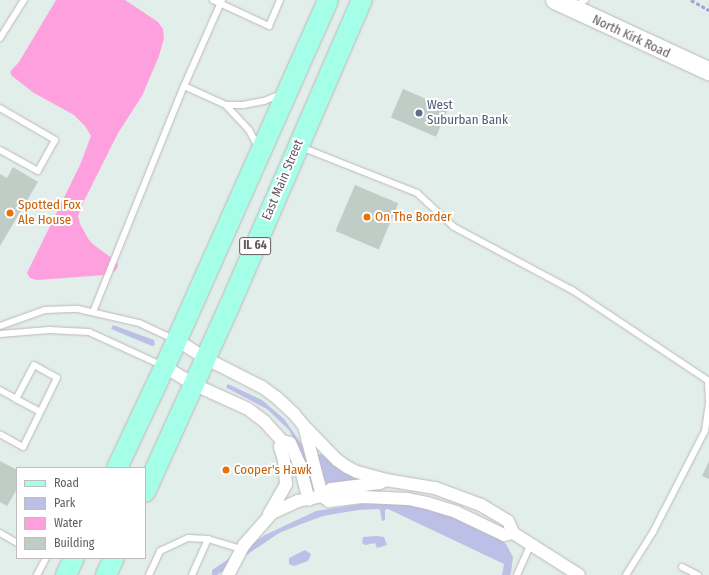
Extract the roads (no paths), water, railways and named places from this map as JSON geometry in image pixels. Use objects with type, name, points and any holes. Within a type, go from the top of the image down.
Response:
[{"type":"main road","name":"IL 64","points":[[117,467],[165,367],[328,0]]},
{"type":"main road","name":"East Main Street","points":[[146,490],[362,0]]},
{"type":"main road","name":"North Kirk Road","points":[[555,0],[579,5],[709,71]]},
{"type":"main road","points":[[66,575],[74,559]]},
{"type":"main road","points":[[106,575],[114,559]]},
{"type":"street","points":[[177,340],[205,358],[271,393],[286,405],[336,460],[347,467],[357,472],[380,477],[386,480],[435,488],[462,496],[508,521],[513,533],[573,573]]},
{"type":"street","points":[[165,367],[193,384],[248,409],[265,422],[282,441],[290,443],[299,463],[309,500]]},
{"type":"street","points":[[304,426],[322,496],[329,501],[371,498],[408,499],[456,512],[504,535],[513,533]]},
{"type":"street","points":[[228,575],[241,549],[268,516],[286,484],[286,472],[280,447],[282,441]]},
{"type":"street","points":[[268,516],[298,501],[309,500],[322,496],[331,489],[380,483],[386,480]]},
{"type":"lane","points":[[0,38],[24,0]]},
{"type":"lane","points":[[214,0],[222,2],[269,26],[279,1],[272,0]]},
{"type":"lane","points":[[93,312],[184,86],[222,2]]},
{"type":"lane","points":[[184,86],[226,105],[249,130],[261,152]]},
{"type":"lane","points":[[226,105],[243,105],[264,101],[288,91]]},
{"type":"lane","points":[[0,117],[2,110],[55,140],[38,171],[0,150]]},
{"type":"lane","points":[[298,146],[417,193],[454,227],[572,290],[708,381],[709,402],[705,431],[653,532],[626,575]]},
{"type":"lane","points":[[0,326],[45,310],[78,309],[139,323],[177,340]]},
{"type":"lane","points":[[0,334],[49,330],[89,332],[165,367]]},
{"type":"lane","points":[[0,434],[23,447],[57,378],[34,366],[16,399]]},
{"type":"lane","points":[[0,390],[40,412]]},
{"type":"lane","points":[[0,533],[16,542]]},
{"type":"lane","points":[[149,575],[160,551],[188,538],[208,539],[241,549]]},
{"type":"lane","points":[[192,575],[208,539]]},
{"type":"lane","points":[[517,575],[531,544]]},
{"type":"lane","points":[[37,575],[45,559]]},
{"type":"lane","points":[[682,567],[698,575]]},
{"type":"water","points":[[56,0],[125,0],[158,22],[163,29],[164,38],[159,56],[142,96],[118,133],[81,207],[78,216],[80,224],[89,240],[117,262],[118,266],[115,271],[105,275],[37,280],[30,278],[27,273],[80,165],[91,136],[85,126],[74,115],[34,93],[12,76],[10,72],[19,62]]},
{"type":"place","name":"West Suburban Bank","points":[[419,113]]},
{"type":"place","name":"Spotted Fox Ale House","points":[[10,213]]},
{"type":"place","name":"On The Border","points":[[367,217]]},
{"type":"place","name":"Cooper's Hawk","points":[[226,470]]}]
